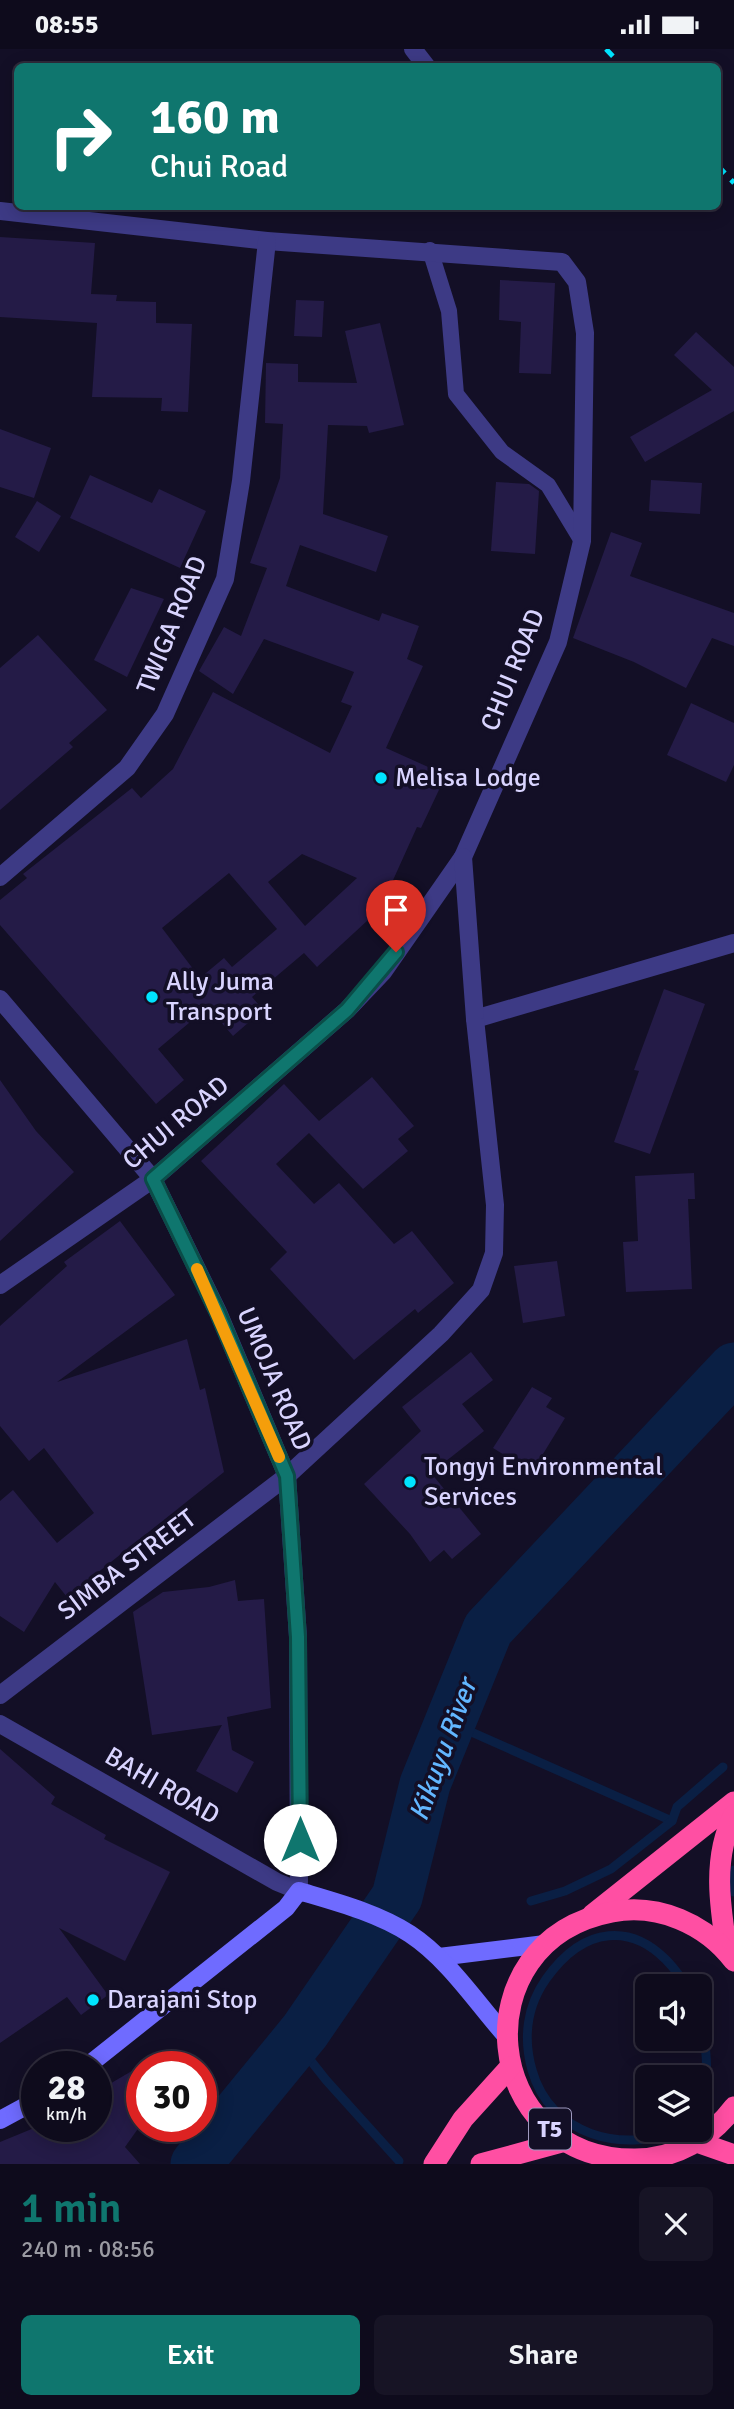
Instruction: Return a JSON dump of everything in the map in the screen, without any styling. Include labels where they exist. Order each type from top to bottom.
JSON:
[{"type":"highway","name":"T5","points":[[591,1916],[734,1802]]},
{"type":"highway","name":"T5","points":[[730,1956],[719,1897],[721,1861],[734,1815]]},
{"type":"highway","name":"T5","points":[[697,2142],[673,2154],[614,2162],[565,2141],[540,2122],[522,2096],[510,2067],[506,2036],[510,2002],[523,1970],[545,1944],[566,1927],[591,1916],[627,1909],[664,1913],[698,1927],[730,1956]]},
{"type":"highway","points":[[434,2164],[463,2119],[510,2067]]},
{"type":"highway","name":"T5","points":[[712,2131],[722,2123],[734,2107]]},
{"type":"highway","name":"T5","points":[[481,2164],[565,2141]]},
{"type":"highway","points":[[697,2142],[734,2155]]},
{"type":"main road","points":[[106,2051],[286,1908],[299,1891],[342,1904],[408,1933],[439,1957],[506,2036]]},
{"type":"main road","points":[[439,1957],[545,1944]]},
{"type":"main road","points":[[0,2120],[21,2109]]},
{"type":"street","points":[[413,49],[424,63]]},
{"type":"street","name":"CHUI ROAD","points":[[0,211],[267,241],[430,250],[562,262],[577,282],[584,333],[582,541],[558,642],[463,857],[383,972],[347,1010],[153,1179],[0,1285]]},
{"type":"street","name":"TWIGA ROAD","points":[[0,877],[127,768],[165,714],[225,579],[241,481],[267,241]]},
{"type":"street","name":"SIMBA STREET","points":[[0,1695],[287,1476],[441,1333],[481,1290],[494,1253],[495,1205],[475,1019],[463,857]]},
{"type":"street","points":[[475,1019],[734,943]]},
{"type":"street","name":"UMOJA ROAD","points":[[0,999],[153,1179],[218,1313],[287,1476],[298,1637],[299,1891]]},
{"type":"street","name":"BAHI ROAD","points":[[0,1724],[277,1882],[299,1891]]},
{"type":"lane","points":[[430,250],[449,311],[456,394],[502,452],[548,485],[582,541]]},
{"type":"building","points":[[0,237],[95,243],[91,294],[117,295],[116,301],[156,302],[156,323],[192,324],[188,412],[161,411],[162,398],[92,397],[97,323],[0,317]]},
{"type":"building","points":[[500,280],[555,283],[551,374],[519,373],[521,322],[499,320]]},
{"type":"building","points":[[296,300],[324,301],[322,337],[294,336]]},
{"type":"building","points":[[380,323],[404,425],[369,433],[367,426],[328,425],[323,514],[388,536],[376,572],[300,545],[286,586],[379,621],[382,613],[419,626],[407,659],[423,666],[386,748],[446,775],[421,828],[417,827],[380,909],[317,967],[304,953],[252,997],[263,1010],[233,1036],[208,1007],[158,1049],[184,1080],[156,1104],[0,925],[0,900],[27,878],[23,874],[132,788],[141,798],[173,769],[213,692],[330,753],[352,706],[341,702],[354,672],[264,639],[233,694],[199,671],[224,627],[241,636],[267,568],[250,563],[280,478],[283,424],[265,423],[266,363],[298,364],[298,382],[357,383],[345,331]],"holes":[[[302,854],[357,878],[305,926],[268,882]],[[229,873],[277,929],[232,967],[224,958],[200,978],[162,928]]]},
{"type":"building","points":[[696,332],[734,367],[734,411],[645,462],[630,437],[712,390],[674,355]]},
{"type":"building","points":[[0,429],[51,448],[34,498],[0,487]]},
{"type":"building","points":[[90,475],[152,503],[159,489],[206,511],[180,568],[70,518]]},
{"type":"building","points":[[651,480],[702,483],[700,514],[649,511]]},
{"type":"building","points":[[496,482],[529,484],[539,491],[535,554],[491,551]]},
{"type":"building","points":[[37,501],[61,516],[39,552],[15,537]]},
{"type":"building","points":[[611,532],[642,543],[630,576],[734,613],[734,646],[712,638],[686,688],[634,662],[573,638]]},
{"type":"building","points":[[131,588],[164,599],[127,677],[94,660]]},
{"type":"building","points":[[38,635],[107,710],[69,743],[73,747],[0,810],[0,668]]},
{"type":"building","points":[[691,703],[734,723],[734,765],[726,782],[667,755]]},
{"type":"building","points":[[664,989],[705,1004],[650,1154],[614,1142],[639,1071],[634,1070]]},
{"type":"building","points":[[372,1077],[414,1126],[398,1139],[408,1151],[363,1189],[309,1133],[276,1164],[314,1204],[339,1183],[394,1244],[412,1231],[454,1283],[418,1313],[415,1309],[354,1360],[270,1269],[287,1252],[201,1161],[284,1084],[319,1121]]},
{"type":"building","points":[[0,1080],[36,1131],[74,1172],[0,1241]]},
{"type":"building","points":[[694,1173],[695,1199],[688,1199],[692,1289],[626,1292],[623,1242],[638,1241],[635,1176]]},
{"type":"building","points":[[120,1221],[175,1295],[57,1382],[187,1339],[200,1390],[205,1388],[224,1472],[67,1597],[55,1582],[24,1632],[0,1616],[0,1501],[13,1490],[57,1543],[94,1513],[44,1448],[29,1461],[0,1426],[0,1326],[67,1266],[64,1262]]},
{"type":"building","points":[[557,1261],[565,1316],[523,1323],[514,1266]]},
{"type":"building","points":[[471,1352],[493,1380],[462,1404],[484,1431],[431,1473],[481,1534],[452,1559],[444,1550],[430,1562],[410,1534],[364,1484],[421,1431],[402,1407]]},
{"type":"building","points":[[532,1387],[552,1398],[546,1407],[565,1418],[532,1472],[493,1448]]},
{"type":"building","points":[[235,1580],[238,1601],[264,1599],[271,1708],[227,1717],[232,1750],[254,1762],[237,1793],[196,1771],[222,1725],[152,1735],[133,1612],[163,1592],[209,1587]]},
{"type":"building","points":[[0,1749],[55,1797],[51,1804],[106,1835],[104,1839],[170,1872],[125,1961],[59,1928],[108,1995],[81,2015],[67,1997],[0,2043]]},
{"type":"building","points":[[126,2074],[126,2142],[129,2142],[125,2147],[140,2164],[0,2164],[0,2142],[21,2133],[21,2142],[112,2142],[112,2083]]},
{"type":"waterway","name":"Kikuyu River","points":[[196,2164],[305,2031],[397,1897],[425,1784],[488,1629],[734,1368]]},
{"type":"waterway","points":[[451,1723],[672,1821]]},
{"type":"waterway","points":[[531,1901],[565,1891],[611,1869],[672,1821],[677,1807],[723,1767]]},
{"type":"waterway","points":[[734,1870],[734,1892]]},
{"type":"waterway","points":[[635,2140],[612,2139],[571,2124],[541,2092],[529,2058],[527,2034],[531,2011],[546,1979],[577,1947],[609,1936],[639,1941],[666,1959],[687,1989],[702,2027],[706,2065]]},
{"type":"waterway","points":[[296,2042],[326,2080],[399,2161]]},
{"type":"railway","points":[[606,49],[619,63]]},
{"type":"railway","points":[[721,169],[734,183]]},
{"type":"slow traffic","points":[[197,1269],[279,1457]]},
{"type":"place","name":"Melisa Lodge","points":[[381,778]]},
{"type":"place","name":"Ally Juma Transport","points":[[152,997]]},
{"type":"place","name":"Tongyi Environmental Services","points":[[410,1482]]},
{"type":"place","name":"Darajani Stop","points":[[93,2000]]},
{"type":"route","points":[[300,1840],[298,1637],[287,1476],[218,1313],[153,1179],[347,1010],[383,972],[396,952]]}]
